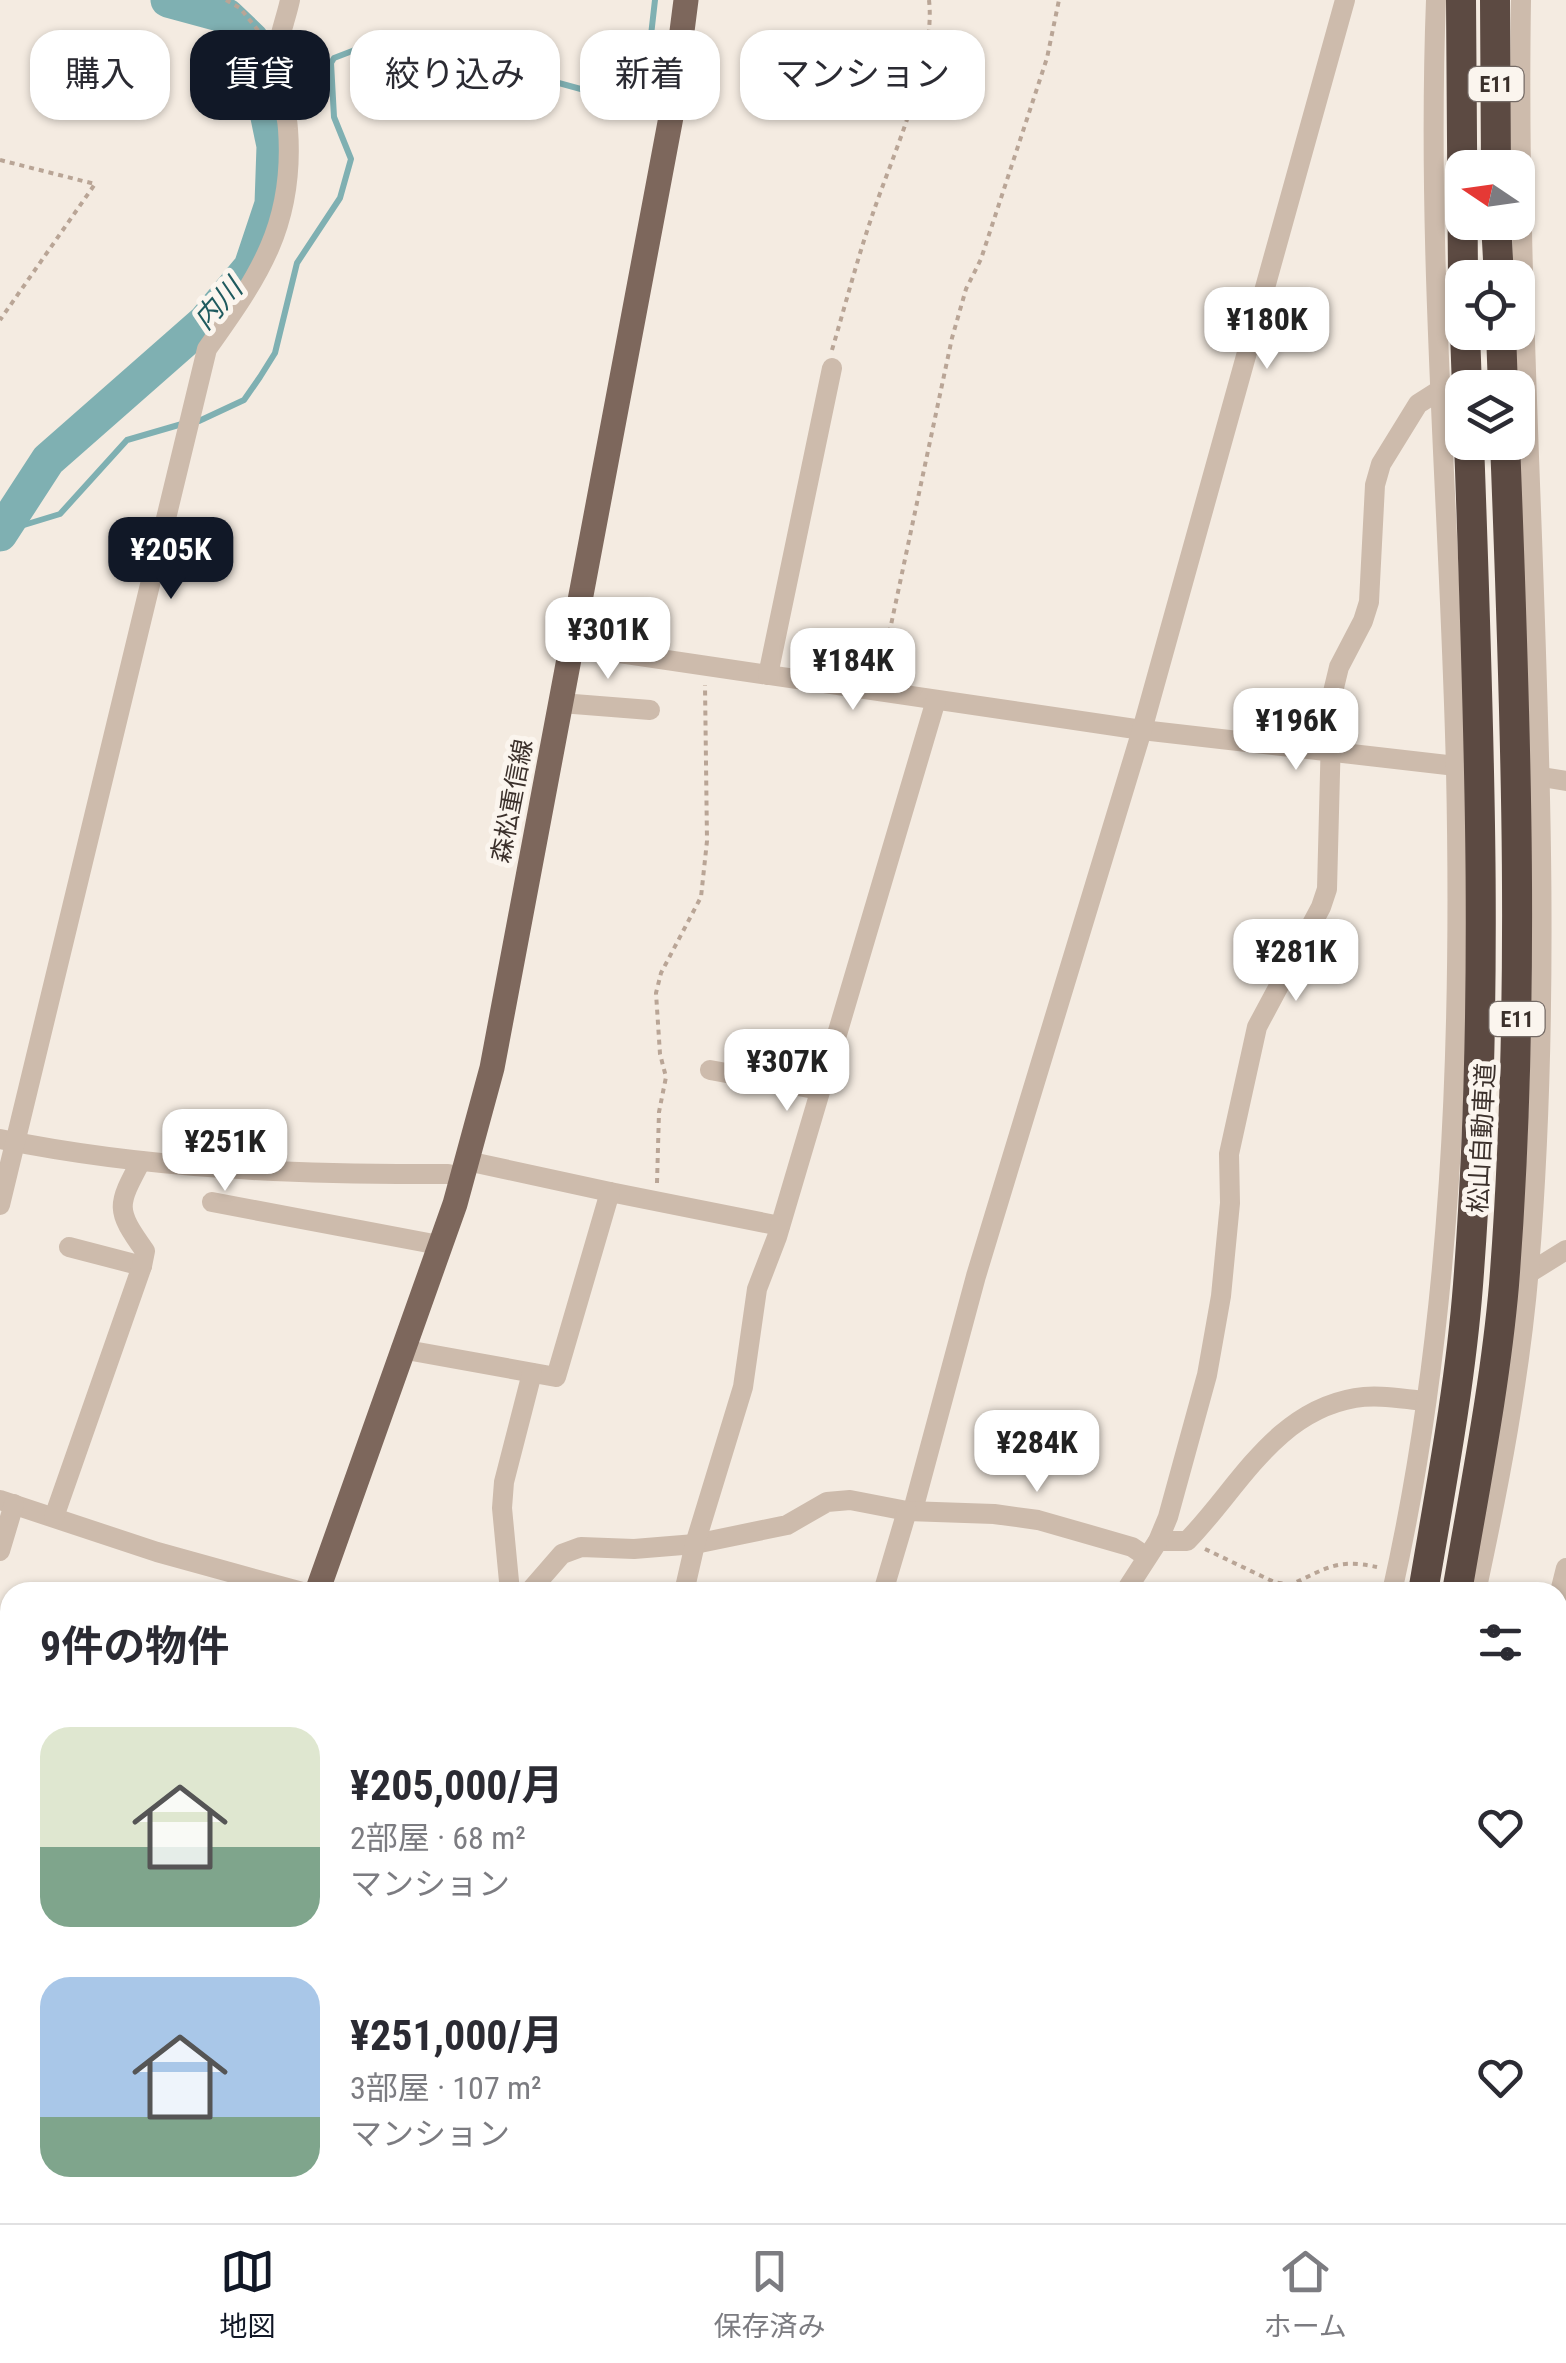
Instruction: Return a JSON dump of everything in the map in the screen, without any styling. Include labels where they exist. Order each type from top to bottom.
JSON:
[{"type":"highway","name":"E11","points":[[1461,0],[1463,260]]},
{"type":"highway","name":"E11","points":[[1496,0],[1496,150]]},
{"type":"highway","name":"松山自動車道","points":[[1425,1582],[1448,1445],[1468,1288],[1478,1109],[1482,938],[1480,696],[1470,460]]},
{"type":"highway","name":"松山自動車道","points":[[1459,1582],[1503,1290],[1516,1111],[1519,920],[1506,460]]},
{"type":"main road","name":"森松重信線","points":[[319,1582],[439,1245],[492,1068],[671,117],[686,0]]},
{"type":"street","points":[[283,30],[290,0]]},
{"type":"street","points":[[886,1582],[1142,730],[1345,0]]},
{"type":"street","points":[[1436,0],[1431,166],[1451,370]]},
{"type":"street","points":[[1478,1582],[1500,1481],[1529,1273],[1540,1056],[1542,778],[1519,142],[1521,0]]},
{"type":"street","points":[[0,1205],[8,1141],[207,349],[269,256],[282,214],[286,120]]},
{"type":"street","points":[[768,675],[832,368]]},
{"type":"street","points":[[1131,1582],[1168,1517],[1207,1375],[1222,1296],[1230,1203],[1229,1154],[1258,1027],[1328,889],[1329,732],[1339,667],[1369,602],[1378,474],[1418,404],[1445,392]]},
{"type":"street","points":[[1395,1582],[1425,1401],[1445,1230],[1458,944],[1454,460]]},
{"type":"street","points":[[572,646],[1142,730],[1456,766]]},
{"type":"street","points":[[686,1582],[743,1387],[758,1289],[936,700]]},
{"type":"street","points":[[561,703],[650,710]]},
{"type":"street","points":[[1542,778],[1566,781]]},
{"type":"street","points":[[710,1070],[820,1090]]},
{"type":"street","points":[[8,1141],[141,1160],[322,1175],[448,1174],[464,1169],[610,1192],[780,1226]]},
{"type":"street","points":[[54,1517],[142,1266],[144,1251],[125,1226],[122,1206],[141,1160]]},
{"type":"street","points":[[401,1349],[556,1378],[610,1192]]},
{"type":"street","points":[[212,1202],[439,1245]]},
{"type":"street","points":[[70,1247],[142,1266]]},
{"type":"street","points":[[1529,1273],[1566,1250]]},
{"type":"street","points":[[509,1582],[502,1508],[504,1482],[532,1373]]},
{"type":"street","points":[[538,1582],[562,1554],[580,1547],[634,1549],[695,1544],[786,1525],[827,1502],[850,1500],[910,1511],[1038,1520],[1152,1549],[1187,1541],[1216,1511],[1250,1462],[1273,1440],[1305,1419],[1336,1403],[1357,1398],[1425,1401]]},
{"type":"street","points":[[0,1551],[7,1502],[157,1552],[266,1582]]},
{"type":"path","points":[[226,0],[240,8],[258,30]]},
{"type":"path","points":[[832,368],[830,358],[867,229],[920,74],[930,31],[929,0]]},
{"type":"path","points":[[877,691],[952,338],[1047,58],[1059,0]]},
{"type":"path","points":[[0,160],[95,184],[0,320]]},
{"type":"path","points":[[657,1201],[658,1112],[666,1077],[660,1054],[656,994],[662,972],[701,897],[707,824],[704,666]]},
{"type":"path","points":[[1187,1541],[1274,1582]]},
{"type":"path","points":[[1296,1582],[1336,1563],[1361,1564],[1395,1582]]},
{"type":"waterway","name":"内川","points":[[0,534],[48,460],[205,322],[251,267],[272,204],[274,146],[252,40],[227,16],[168,0]]},
{"type":"waterway","points":[[199,421],[244,400],[260,377],[275,353],[297,263],[340,198],[351,159],[334,117],[334,58],[373,43],[395,42],[643,106],[655,0]]},
{"type":"waterway","points":[[1,532],[60,514],[127,440],[182,424]]}]
